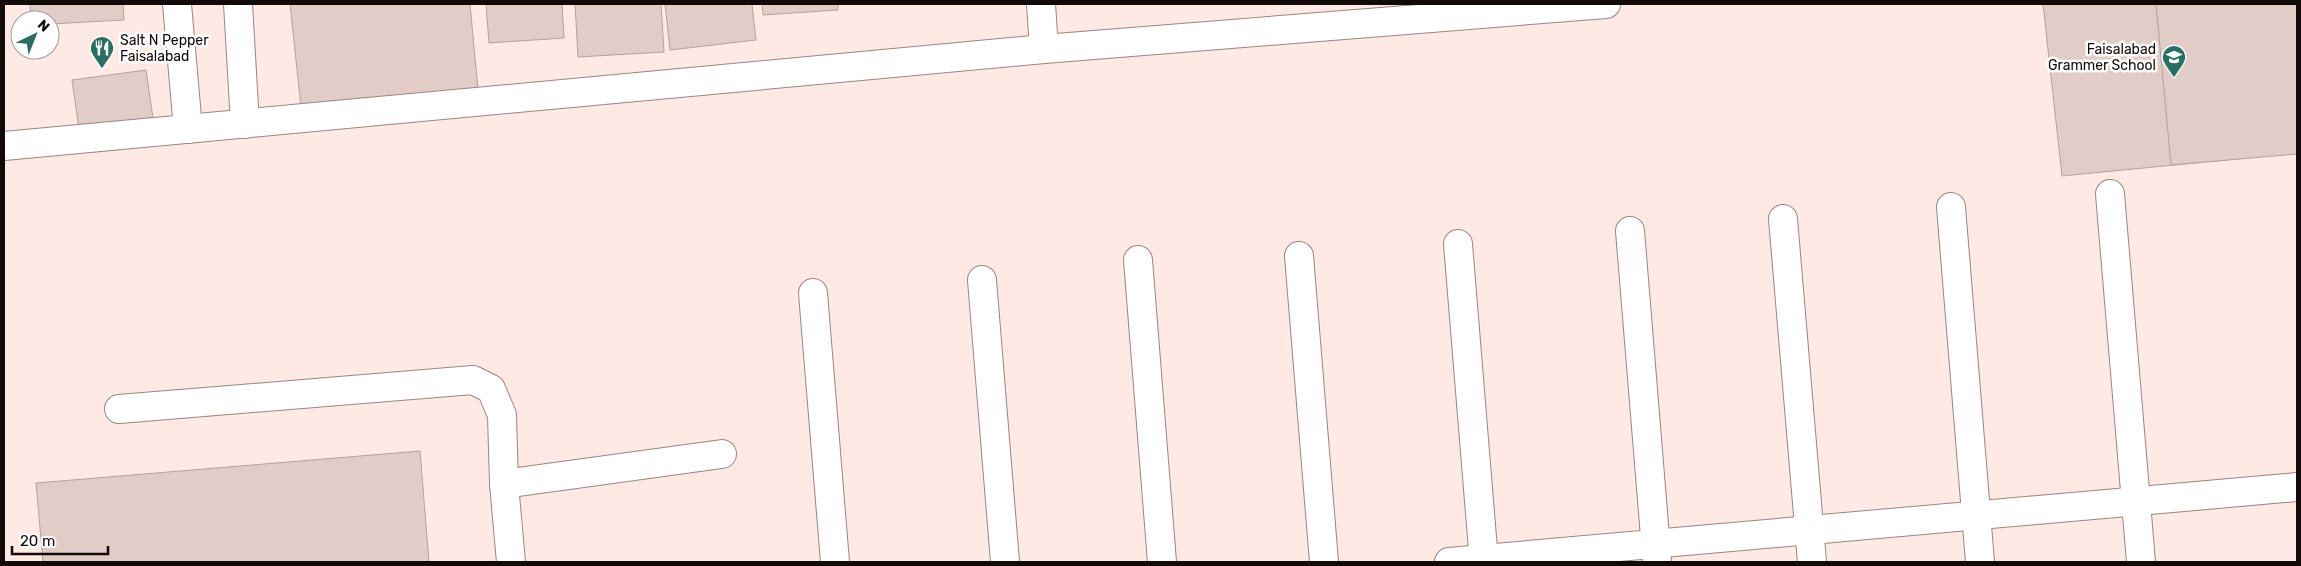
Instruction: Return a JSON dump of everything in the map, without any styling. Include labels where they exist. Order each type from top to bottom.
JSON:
[{"type":"street","points":[[177,4],[188,129]]},
{"type":"street","points":[[238,4],[245,124]]},
{"type":"street","points":[[1041,4],[1044,50]]},
{"type":"street","points":[[4,146],[1044,50],[1606,4]]},
{"type":"street","points":[[2110,194],[2140,562]]},
{"type":"street","points":[[1951,207],[1980,562]]},
{"type":"street","points":[[1783,219],[1812,562]]},
{"type":"street","points":[[1630,231],[1656,553]]},
{"type":"street","points":[[1458,244],[1484,561]]},
{"type":"street","points":[[1300,256],[1324,562]]},
{"type":"street","points":[[1138,260],[1162,562]]},
{"type":"street","points":[[982,280],[1005,562]]},
{"type":"street","points":[[813,293],[835,562]]},
{"type":"street","points":[[118,409],[473,380],[491,389],[502,415],[504,484],[511,562]]},
{"type":"street","points":[[504,484],[722,454]]},
{"type":"street","points":[[1449,562],[1656,553],[1809,530],[2297,487]]},
{"type":"building","points":[[30,4],[123,4],[124,20],[60,23],[60,10],[30,10]]},
{"type":"building","points":[[290,4],[470,4],[478,90],[301,107]]},
{"type":"building","points":[[486,4],[562,4],[564,38],[489,43]]},
{"type":"building","points":[[575,4],[661,4],[664,52],[578,57]]},
{"type":"building","points":[[665,4],[752,4],[756,40],[670,50]]},
{"type":"building","points":[[762,4],[838,4],[838,10],[763,15]]},
{"type":"building","name":"Faisalabad Grammer School","points":[[2043,4],[2297,4],[2297,153],[2062,176]]},
{"type":"building","points":[[2156,4],[2297,4],[2297,154],[2171,165]]},
{"type":"building","points":[[146,70],[153,118],[79,129],[72,80]]},
{"type":"building","points":[[420,451],[429,562],[43,562],[36,483]]},
{"type":"place","name":"Salt N Pepper Faisalabad","points":[[102,69]]},
{"type":"place","name":"Faisalabad Grammer School","points":[[2174,78]]}]
